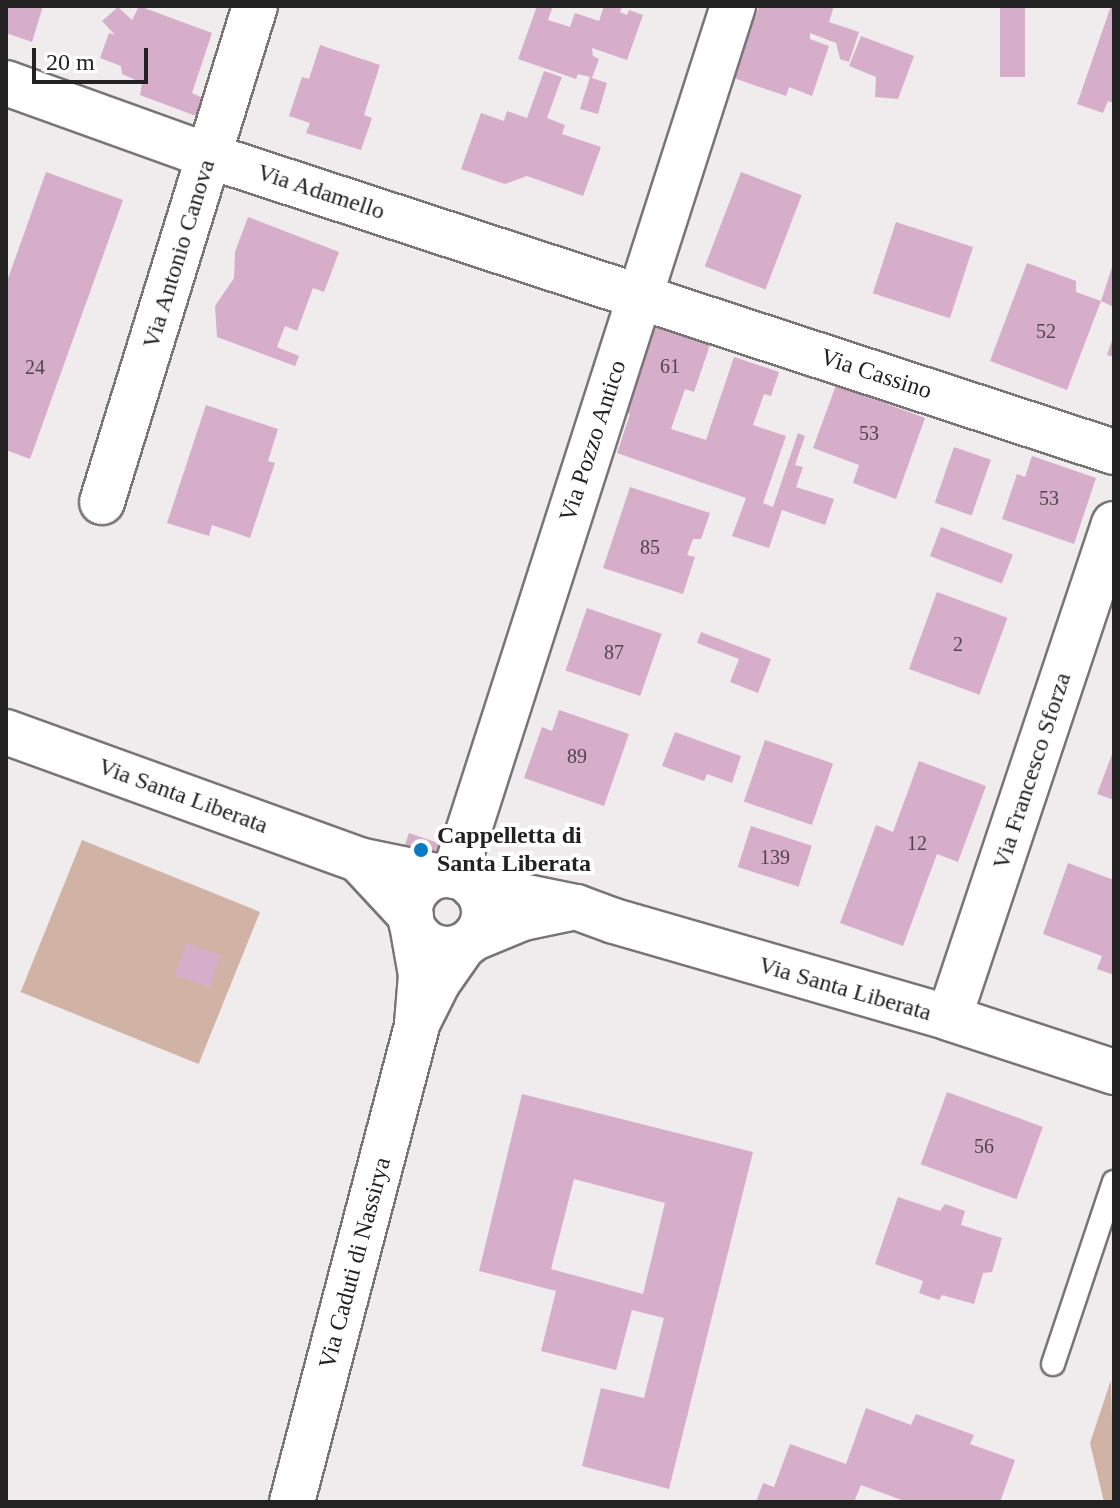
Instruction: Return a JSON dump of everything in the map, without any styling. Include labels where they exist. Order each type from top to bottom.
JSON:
[{"type":"street","name":"Via Antonio Canova","points":[[102,502],[255,6]]},
{"type":"street","name":"Via Pozzo Antico","points":[[454,879],[733,6]]},
{"type":"street","name":"Via Adamello","points":[[6,83],[209,156],[639,296]]},
{"type":"street","name":"Via Cassino","points":[[639,296],[1114,452]]},
{"type":"street","name":"Via Francesco Sforza","points":[[949,1018],[1114,524]]},
{"type":"street","name":"Via Santa Liberata","points":[[6,732],[359,860],[576,907],[804,979],[949,1018],[1114,1072]]},
{"type":"street","name":"Via Santa Liberata","points":[[359,860],[411,920]]},
{"type":"street","points":[[454,879],[483,902],[484,915],[438,982],[417,1024],[421,975],[411,920],[417,890],[454,879]]},
{"type":"street","name":"Via Santa Liberata","points":[[469,941],[523,918],[576,907]]},
{"type":"street","points":[[411,920],[427,943],[452,948],[469,941]]},
{"type":"street","name":"Via Caduti di Nassirya","points":[[292,1502],[417,1024]]},
{"type":"lane","points":[[1053,1364],[1114,1182]]},
{"type":"shaded area","points":[[82,840],[260,912],[199,1064],[21,992]]},
{"type":"shaded area","points":[[1111,1380],[1114,1502],[1104,1502],[1090,1443]]},
{"type":"building","points":[[6,6],[43,6],[32,42],[6,33]]},
{"type":"building","points":[[139,6],[212,33],[192,93],[203,98],[196,116],[140,95],[142,83],[122,74],[121,66],[100,58],[109,33],[115,35],[102,21],[118,7],[132,20]]},
{"type":"building","points":[[537,6],[553,6],[548,20],[570,27],[575,13],[599,21],[604,6],[622,7],[620,12],[627,15],[629,10],[643,15],[627,60],[592,48],[593,56],[599,59],[592,78],[607,83],[598,114],[580,109],[590,77],[578,74],[576,79],[518,59]]},
{"type":"building","points":[[759,6],[834,6],[829,22],[859,32],[849,62],[840,59],[836,43],[810,33],[810,39],[829,46],[812,96],[789,87],[786,96],[728,76],[749,16],[755,18]]},
{"type":"building","points":[[1000,6],[1025,6],[1025,77],[1000,77]]},
{"type":"building","points":[[1111,6],[1114,6],[1114,103],[1108,101],[1103,113],[1077,104]]},
{"type":"building","points":[[861,36],[914,56],[898,99],[875,97],[876,77],[849,66]]},
{"type":"building","points":[[320,45],[380,65],[364,115],[372,118],[361,150],[306,133],[310,123],[289,116],[302,77],[309,79]]},
{"type":"building","points":[[544,71],[562,77],[547,118],[565,125],[562,134],[601,147],[583,196],[527,176],[505,184],[461,169],[481,113],[504,121],[507,111],[527,118]]},
{"type":"building","points":[[46,172],[123,200],[30,459],[6,450],[6,284]]},
{"type":"building","points":[[741,172],[802,195],[765,290],[705,266]]},
{"type":"building","points":[[248,217],[339,252],[324,292],[313,288],[297,331],[285,326],[277,347],[299,356],[295,366],[217,337],[215,306],[234,278],[235,252]]},
{"type":"building","points":[[896,222],[973,247],[950,318],[873,293]]},
{"type":"building","points":[[1114,261],[1114,307],[1101,301]]},
{"type":"building","points":[[1027,263],[1076,281],[1076,292],[1101,301],[1067,390],[990,361]]},
{"type":"building","points":[[651,321],[711,342],[694,392],[685,389],[671,429],[706,440],[734,357],[779,372],[771,396],[764,394],[753,425],[786,436],[763,503],[773,507],[798,433],[805,436],[795,465],[803,467],[796,487],[834,499],[825,525],[782,510],[769,548],[732,536],[746,498],[617,453],[630,414],[620,411]]},
{"type":"building","points":[[1114,337],[1114,357],[1107,355]]},
{"type":"building","points":[[836,385],[925,418],[896,499],[853,483],[859,465],[813,448]]},
{"type":"building","points":[[206,405],[278,429],[268,461],[275,463],[250,538],[212,525],[209,536],[167,523]]},
{"type":"building","points":[[954,447],[991,460],[972,515],[935,503]]},
{"type":"building","points":[[1032,456],[1096,478],[1074,544],[1002,519],[1017,474],[1025,477]]},
{"type":"building","points":[[630,487],[710,513],[701,539],[693,539],[687,555],[695,557],[683,594],[603,568]]},
{"type":"building","points":[[941,527],[1013,555],[1002,584],[930,556]]},
{"type":"building","points":[[937,592],[1007,618],[979,695],[909,669]]},
{"type":"building","points":[[587,608],[662,634],[640,696],[566,670]]},
{"type":"building","points":[[701,632],[771,659],[758,693],[730,682],[739,659],[697,643]]},
{"type":"building","points":[[559,710],[629,734],[604,806],[524,778],[542,727],[552,731]]},
{"type":"building","points":[[675,732],[741,756],[732,783],[707,774],[704,781],[662,766]]},
{"type":"building","points":[[765,740],[833,763],[812,825],[744,801]]},
{"type":"building","points":[[1114,749],[1114,800],[1097,794]]},
{"type":"building","points":[[919,761],[986,786],[958,862],[937,854],[903,946],[840,923],[876,825],[893,832]]},
{"type":"building","points":[[751,826],[812,846],[799,887],[738,867]]},
{"type":"building","name":"Cappelletta di Santa Liberata","points":[[409,833],[441,844],[433,867],[401,856]]},
{"type":"building","points":[[1068,863],[1114,880],[1114,975],[1097,969],[1102,956],[1043,934]]},
{"type":"building","points":[[186,943],[221,955],[210,987],[175,975]]},
{"type":"building","points":[[947,1092],[1043,1127],[1017,1199],[921,1164]]},
{"type":"building","points":[[522,1094],[753,1152],[669,1489],[582,1466],[601,1388],[644,1398],[664,1318],[632,1310],[616,1370],[541,1351],[556,1291],[479,1271]],"holes":[[[574,1179],[665,1203],[643,1294],[551,1269]]]},
{"type":"building","points":[[898,1197],[940,1211],[945,1204],[965,1211],[961,1225],[1002,1238],[992,1272],[983,1273],[974,1304],[942,1295],[939,1300],[919,1293],[923,1281],[875,1264]]},
{"type":"building","points":[[866,1408],[911,1425],[916,1414],[974,1435],[970,1444],[1015,1460],[1000,1502],[907,1502],[861,1485],[854,1502],[756,1502],[763,1483],[774,1487],[790,1444],[846,1464]]},
{"type":"place","name":"Cappelletta di Santa Liberata","points":[[421,850]]}]
